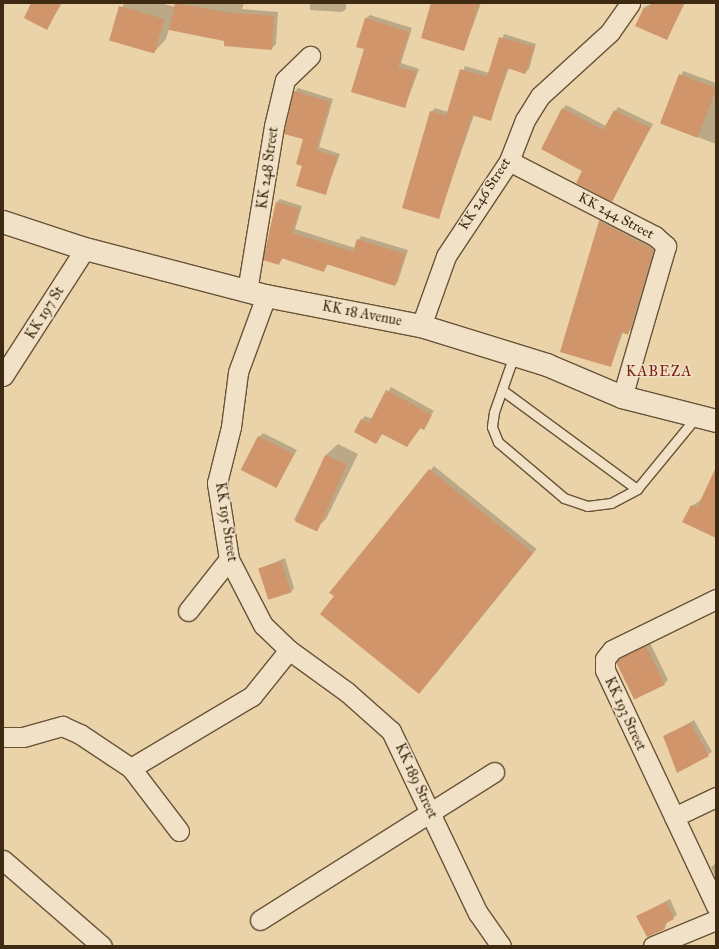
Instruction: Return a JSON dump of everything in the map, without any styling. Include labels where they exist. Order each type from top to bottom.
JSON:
[{"type":"main road","name":"KK 18 Avenue","points":[[3,222],[85,249],[257,294],[421,326],[514,355],[622,397],[707,418]]},
{"type":"street","name":"KK 246 Street","points":[[421,326],[446,256],[509,161],[525,120],[540,96],[610,32],[630,3]]},
{"type":"street","name":"KK 248 Street","points":[[257,294],[266,192],[274,126],[285,80],[294,67],[310,56]]},
{"type":"street","name":"KK 244 Street","points":[[509,161],[654,236],[666,246],[622,397]]},
{"type":"street","name":"KK 197 St","points":[[3,376],[85,249]]},
{"type":"street","name":"KK 195 Street","points":[[257,294],[238,372],[217,483],[229,560],[263,625],[289,650]]},
{"type":"street","points":[[188,611],[229,560]]},
{"type":"street","name":"KK 193 Street","points":[[716,599],[612,650],[605,659],[605,670],[716,906]]},
{"type":"street","points":[[132,768],[252,696],[289,650]]},
{"type":"street","name":"KK 189 Street","points":[[289,650],[347,692],[391,731],[478,913],[501,946]]},
{"type":"street","points":[[3,737],[23,737],[62,726],[132,768],[179,830]]},
{"type":"street","points":[[260,920],[430,810],[494,772]]},
{"type":"street","points":[[674,817],[716,797]]},
{"type":"street","points":[[3,860],[102,946]]},
{"type":"street","points":[[653,946],[716,920]]},
{"type":"lane","points":[[514,355],[502,390],[492,428],[498,442],[564,498],[587,506],[611,503],[637,489],[707,418]]},
{"type":"lane","points":[[502,390],[637,489]]},
{"type":"building","points":[[31,3],[61,3],[47,30],[24,18]]},
{"type":"building","points":[[175,3],[224,12],[274,16],[272,50],[224,46],[224,41],[169,30]]},
{"type":"building","points":[[431,3],[479,3],[464,51],[421,38]]},
{"type":"building","points":[[652,3],[684,3],[667,40],[635,26],[644,7],[649,9]]},
{"type":"building","points":[[119,6],[164,19],[154,54],[109,41]]},
{"type":"building","points":[[365,18],[409,32],[398,67],[416,72],[405,108],[351,92],[364,49],[356,47]]},
{"type":"building","points":[[499,37],[534,47],[525,74],[507,68],[491,121],[472,115],[439,219],[402,208],[430,111],[446,116],[460,69],[487,77]]},
{"type":"building","points":[[679,74],[716,88],[697,138],[660,123]]},
{"type":"building","points":[[294,91],[330,102],[316,150],[337,157],[326,195],[296,186],[302,166],[296,164],[303,139],[284,134]]},
{"type":"building","points":[[562,108],[603,130],[614,110],[650,128],[612,202],[576,183],[582,171],[541,149]]},
{"type":"building","points":[[276,202],[299,209],[292,233],[353,252],[357,239],[405,254],[395,286],[326,264],[324,272],[281,258],[279,265],[263,260]]},
{"type":"building","points":[[599,221],[654,250],[628,335],[621,332],[611,367],[560,352]]},
{"type":"building","points":[[386,390],[432,415],[424,430],[420,428],[407,447],[382,434],[376,444],[354,432],[361,419],[369,423]]},
{"type":"building","points":[[258,436],[294,454],[276,488],[241,470]]},
{"type":"building","points":[[325,455],[347,465],[317,531],[295,522]]},
{"type":"building","points":[[716,467],[716,538],[682,522],[691,505],[697,508]]},
{"type":"building","points":[[429,469],[533,553],[419,694],[320,614],[334,596],[329,593]]},
{"type":"building","points":[[281,561],[291,592],[268,600],[258,568]]},
{"type":"building","points":[[646,646],[665,685],[634,700],[615,661]]},
{"type":"building","points":[[690,723],[709,756],[677,773],[663,736]]},
{"type":"building","points":[[666,902],[674,919],[663,925],[665,929],[647,937],[636,916]]},
{"type":"district","name":"KABEZA","points":[[659,372]]}]
